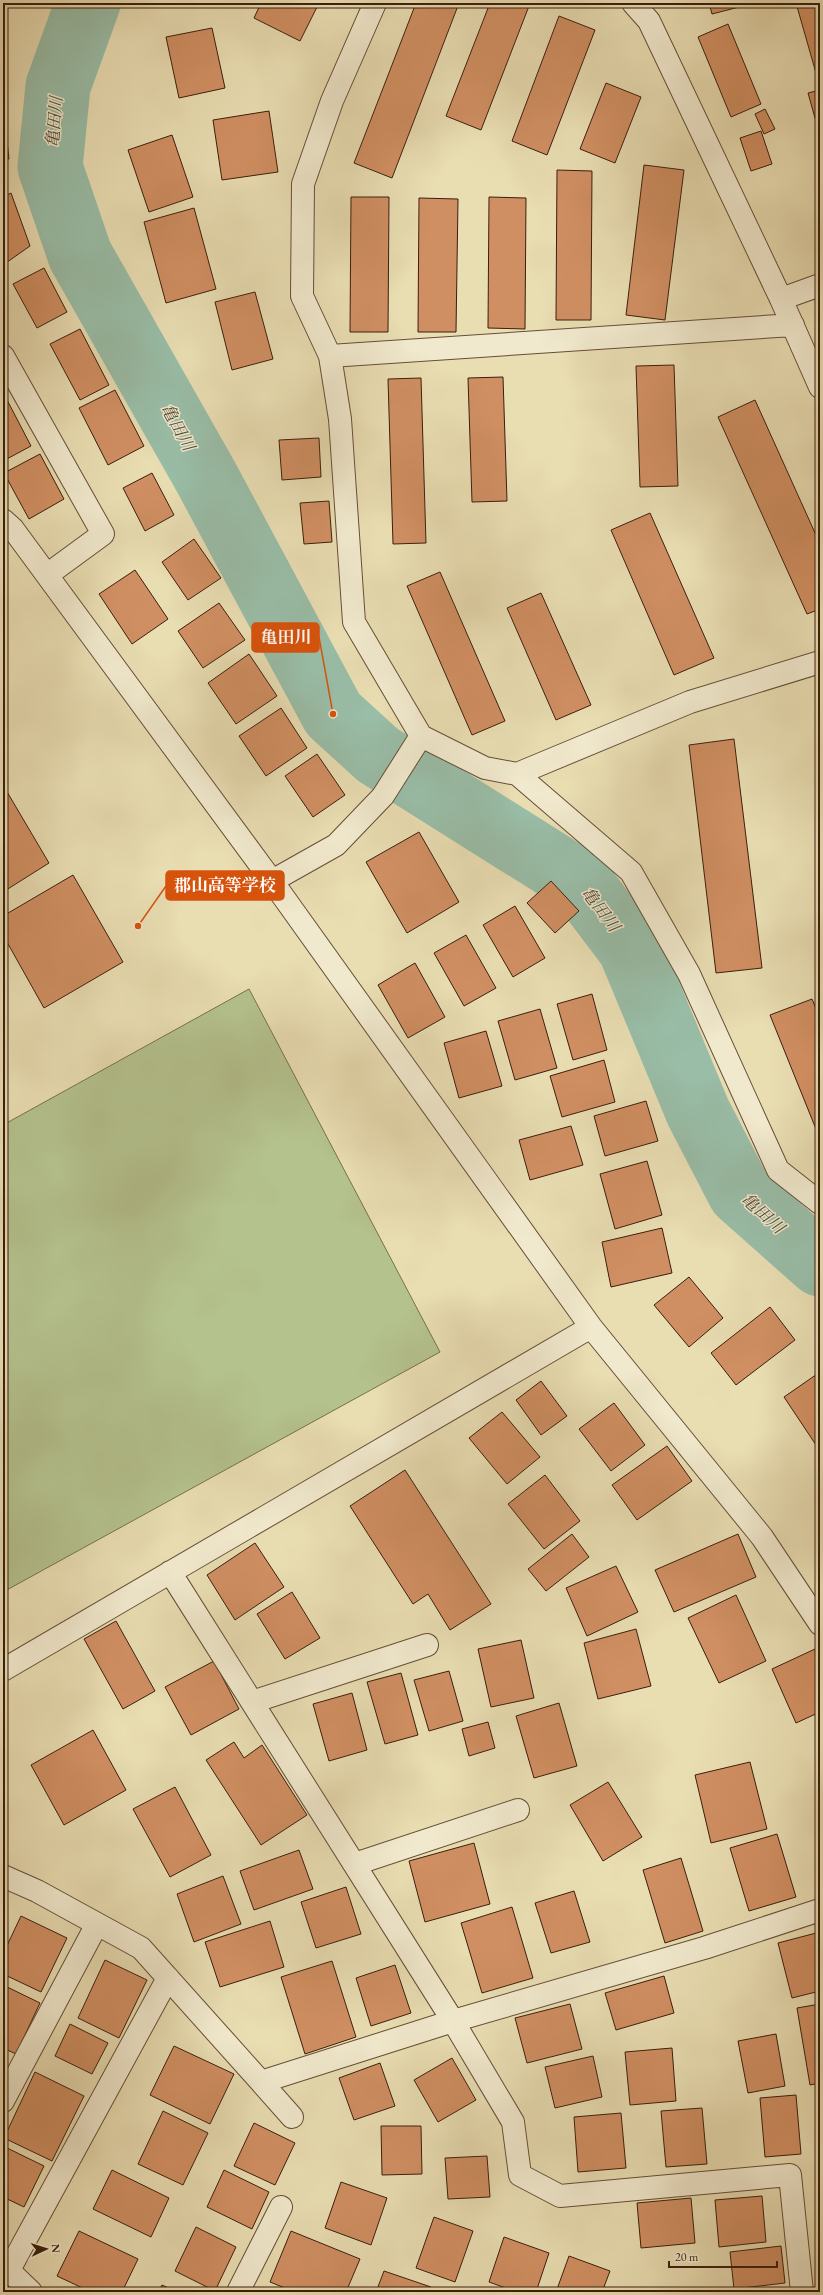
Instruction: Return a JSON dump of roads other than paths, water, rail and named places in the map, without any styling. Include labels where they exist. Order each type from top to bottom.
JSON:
[{"type":"street","points":[[375,3],[332,101],[303,184],[302,296],[330,356],[340,419],[354,622],[421,737],[485,768],[517,774],[631,872],[689,974],[778,1170],[820,1203]]},
{"type":"street","points":[[633,3],[649,21],[781,299],[820,387]]},
{"type":"street","points":[[781,299],[820,285]]},
{"type":"street","points":[[330,356],[793,325]]},
{"type":"street","points":[[3,356],[103,534],[48,575]]},
{"type":"street","points":[[3,520],[13,529],[48,575],[272,881],[591,1327],[762,1537],[820,1624]]},
{"type":"street","points":[[517,774],[690,702],[820,662]]},
{"type":"street","points":[[272,881],[336,845],[383,796],[421,737]]},
{"type":"street","points":[[3,1670],[591,1327]]},
{"type":"street","points":[[170,1572],[453,2021],[513,2122],[520,2175],[560,2196],[790,2175],[802,2292]]},
{"type":"street","points":[[252,1702],[427,1645]]},
{"type":"street","points":[[355,1864],[518,1810]]},
{"type":"street","points":[[3,1876],[37,1891],[141,1948],[292,2117]]},
{"type":"street","points":[[261,2082],[453,2021],[704,1948],[820,1910]]},
{"type":"street","points":[[3,2101],[98,1924]]},
{"type":"street","points":[[31,2292],[6,2267],[168,1978]]},
{"type":"street","points":[[238,2292],[281,2207]]},
{"type":"waterway","name":"亀田川","points":[[88,3],[58,86],[50,167],[80,255],[206,477],[333,714],[378,755],[580,882],[630,948],[698,1112],[740,1193],[820,1264]]},
{"type":"place","name":"亀田川","points":[[333,714]]},
{"type":"place","name":"郡山高等学校","points":[[138,926]]}]
